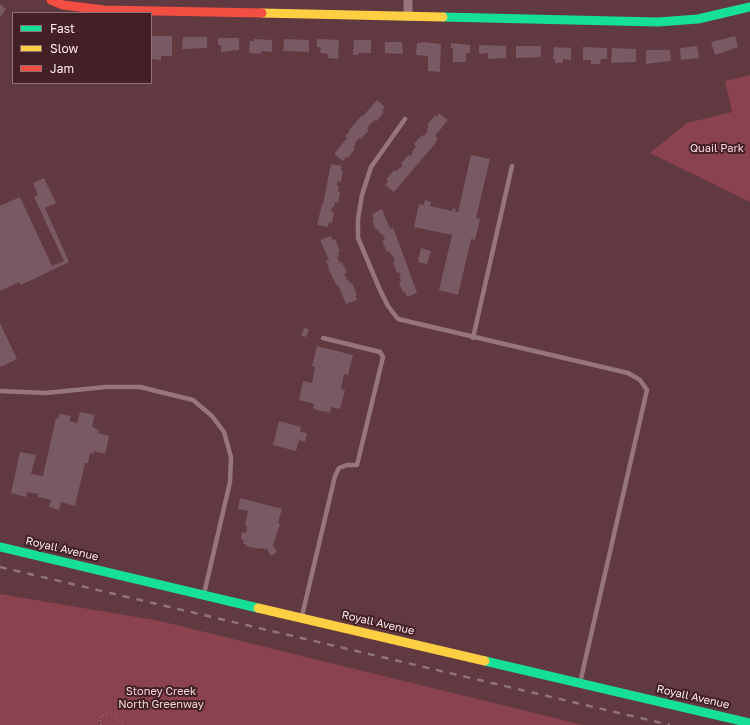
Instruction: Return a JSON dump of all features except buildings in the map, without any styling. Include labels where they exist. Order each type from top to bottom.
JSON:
[{"type":"street","points":[[51,0],[63,5],[104,10],[658,22],[698,20],[750,7]]},
{"type":"street","points":[[408,0],[408,16]]},
{"type":"street","name":"Royall Avenue","points":[[0,547],[750,723]]},
{"type":"lane","points":[[405,119],[371,167],[362,195],[358,219],[358,238],[382,296],[398,320],[628,373],[640,380],[647,390],[580,683]]},
{"type":"lane","points":[[473,338],[512,166]]},
{"type":"lane","points":[[302,618],[335,476],[339,468],[347,465],[357,465],[383,357],[380,352],[323,338]]},
{"type":"lane","points":[[0,391],[45,393],[106,387],[140,386],[193,400],[212,416],[224,432],[231,457],[231,476],[204,595]]},
{"type":"path","points":[[101,725],[100,716],[112,713],[124,725]]},
{"type":"green space","name":"Quail Park","points":[[750,75],[750,202],[650,153],[687,123],[732,112],[725,81]]},
{"type":"green space","name":"Stoney Creek North Greenway","points":[[0,594],[160,621],[583,725],[0,725]]},
{"type":"railway","points":[[0,567],[670,725]]},
{"type":"traffic: fast","points":[[443,17],[658,22],[698,19],[750,7]]},
{"type":"traffic: fast","points":[[0,547],[258,608]]},
{"type":"traffic: fast","points":[[485,661],[750,723]]},
{"type":"traffic: slow","points":[[262,13],[443,17]]},
{"type":"traffic: slow","points":[[258,608],[485,661]]},
{"type":"traffic: jam","points":[[51,0],[63,5],[104,10],[262,13]]}]
